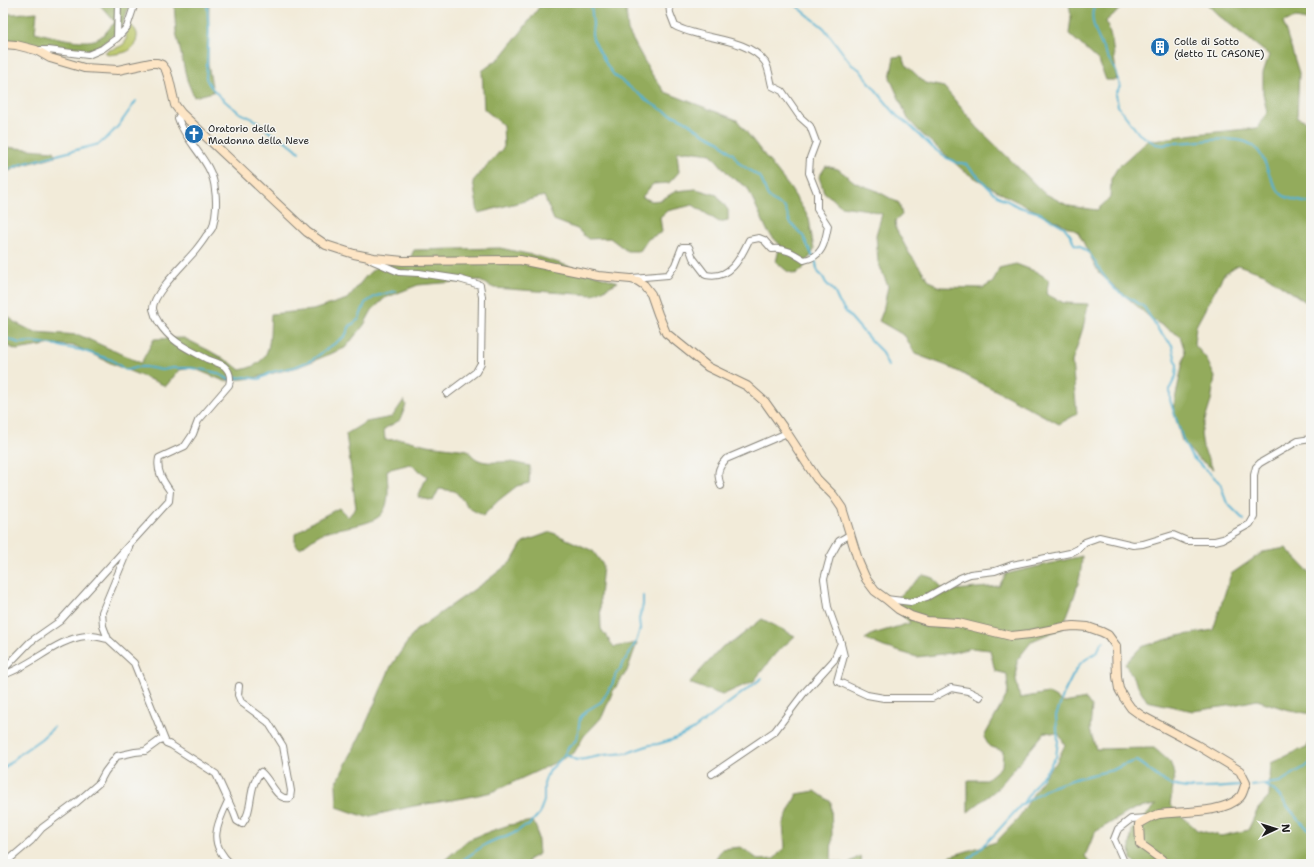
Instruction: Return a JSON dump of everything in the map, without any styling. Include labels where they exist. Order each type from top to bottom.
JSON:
[{"type":"street","points":[[117,38],[118,3]]},
{"type":"street","points":[[3,44],[16,45],[36,50],[88,55],[102,49],[117,38],[127,27],[135,3]]},
{"type":"street","points":[[362,256],[403,261],[520,260],[598,276],[631,278],[668,275],[675,265],[682,247],[689,247],[693,258],[706,275],[714,277],[725,273],[735,265],[750,240],[759,238],[764,240],[772,249],[777,248],[792,252],[804,260],[811,259],[818,254],[825,245],[828,226],[818,209],[816,193],[810,173],[810,158],[816,142],[810,126],[800,117],[782,91],[772,86],[766,63],[755,51],[733,43],[683,31],[675,26],[670,13],[669,3]]},
{"type":"street","points":[[36,50],[50,58],[84,68],[118,70],[150,63],[162,65],[166,70],[169,79],[175,105],[181,113],[307,232],[326,245],[362,256],[399,272],[419,273],[459,279],[480,286],[482,297],[481,363],[476,372],[447,394]]},
{"type":"street","points":[[3,670],[30,642],[60,621],[169,501],[170,491],[161,479],[158,463],[159,458],[185,446],[193,434],[198,421],[229,385],[230,374],[224,366],[172,339],[157,319],[153,309],[155,299],[197,249],[213,227],[215,213],[216,189],[211,172],[181,127],[178,118],[181,113]]},
{"type":"street","points":[[631,278],[644,285],[652,294],[666,333],[708,366],[747,386],[765,402],[817,479],[833,495],[842,508],[859,563],[866,579],[875,590],[898,609],[911,616],[927,621],[958,623],[1011,636],[1074,626],[1088,627],[1108,635],[1116,646],[1119,689],[1131,708],[1142,716],[1197,745],[1240,771],[1246,783],[1241,797],[1226,807],[1180,813],[1158,814],[1139,824],[1140,844],[1161,858],[1166,864]]},
{"type":"street","points":[[721,486],[718,477],[719,471],[720,466],[726,459],[787,433]]},
{"type":"street","points":[[886,599],[911,602],[927,596],[970,574],[995,571],[1070,553],[1078,549],[1085,542],[1099,537],[1133,545],[1143,544],[1173,535],[1187,541],[1215,541],[1223,539],[1250,524],[1254,517],[1254,481],[1256,467],[1260,463],[1298,441],[1311,439]]},
{"type":"street","points":[[850,534],[840,541],[830,557],[824,579],[828,607],[844,656],[837,681],[868,695],[884,698],[932,698],[952,688],[968,691],[980,697]]},
{"type":"street","points":[[131,542],[102,612],[103,626],[108,639],[134,663],[166,743],[216,774],[237,821],[242,824],[246,820],[251,792],[256,777],[261,772],[266,776],[279,796],[285,799],[290,798],[291,791],[283,746],[268,722],[241,702],[238,695],[239,686]]},
{"type":"street","points":[[3,675],[16,671],[69,639],[88,636],[108,639]]},
{"type":"street","points":[[712,774],[775,731],[802,694],[834,660],[841,644]]},
{"type":"street","points":[[4,864],[31,841],[42,828],[77,802],[99,783],[117,756],[145,751],[163,738]]},
{"type":"street","points":[[228,801],[221,815],[215,835],[217,847],[230,864]]},
{"type":"street","points":[[1125,864],[1114,839],[1118,829],[1131,819],[1148,818]]},
{"type":"green space","points":[[100,3],[130,3],[122,26],[97,48],[80,51],[3,42],[3,13],[13,14],[37,12],[35,32],[58,38],[91,41],[100,38],[115,22],[100,5]]},
{"type":"green space","points":[[174,3],[209,3],[208,64],[213,92],[194,97],[187,80],[176,32]]},
{"type":"green space","points":[[542,3],[627,3],[626,10],[628,31],[651,73],[665,92],[737,120],[790,188],[809,218],[814,250],[802,270],[795,274],[787,271],[776,262],[780,245],[768,232],[747,187],[731,177],[711,154],[688,151],[677,152],[679,172],[669,183],[653,184],[642,197],[652,201],[661,200],[676,191],[696,189],[717,195],[728,210],[728,220],[719,222],[693,205],[667,211],[660,217],[662,232],[648,239],[640,251],[627,251],[610,238],[588,239],[577,229],[554,220],[544,196],[478,213],[473,181],[504,147],[503,125],[484,109],[482,71],[501,57]]},
{"type":"green space","points":[[1069,3],[1127,3],[1106,21],[1112,40],[1117,80],[1106,80],[1099,61],[1069,34],[1071,17]]},
{"type":"green space","points":[[1206,3],[1311,3],[1311,21],[1296,18],[1283,22],[1299,73],[1297,117],[1311,123],[1311,307],[1306,302],[1264,274],[1238,265],[1224,274],[1196,326],[1194,344],[1206,358],[1215,377],[1211,401],[1201,433],[1203,448],[1213,469],[1197,458],[1182,441],[1173,409],[1185,352],[1180,336],[1153,320],[1099,273],[1078,232],[1006,196],[965,172],[922,134],[908,119],[890,78],[894,57],[902,56],[907,66],[925,83],[944,87],[977,127],[1044,193],[1069,206],[1097,210],[1110,198],[1111,179],[1118,167],[1147,141],[1196,134],[1257,128],[1267,113],[1263,93],[1263,73],[1269,55],[1218,15]]},
{"type":"green space","points":[[130,24],[137,34],[137,38],[132,48],[129,51],[108,55],[105,52],[123,45]]},
{"type":"green space","points":[[3,147],[54,151],[56,156],[20,166],[3,174]]},
{"type":"green space","points":[[826,166],[838,169],[856,183],[875,190],[899,203],[902,215],[895,221],[896,229],[909,253],[929,280],[939,287],[983,288],[993,282],[999,268],[1016,264],[1037,272],[1049,280],[1046,294],[1064,303],[1088,304],[1083,328],[1072,362],[1077,414],[1059,424],[947,366],[915,354],[905,336],[879,321],[883,311],[888,286],[878,262],[876,235],[882,214],[869,210],[841,206],[824,192],[819,177]]},
{"type":"green space","points":[[500,248],[537,256],[618,282],[593,295],[494,288],[478,280],[418,285],[385,298],[372,310],[364,325],[345,348],[298,367],[253,378],[224,381],[193,368],[179,370],[166,386],[117,366],[75,346],[52,344],[17,350],[3,344],[3,310],[14,322],[34,332],[79,335],[141,363],[154,339],[184,338],[231,363],[240,370],[259,363],[268,350],[271,314],[313,310],[347,299],[367,275],[382,262],[408,263],[414,250]]},
{"type":"green space","points":[[404,400],[406,405],[400,420],[384,429],[385,440],[402,439],[427,445],[468,450],[477,459],[482,461],[511,462],[530,466],[529,483],[517,486],[499,500],[483,516],[469,508],[455,491],[439,489],[433,501],[418,497],[427,476],[410,464],[387,470],[387,502],[383,512],[378,517],[372,521],[323,533],[300,548],[295,545],[295,534],[314,521],[339,508],[348,517],[356,508],[346,434],[366,422],[392,417]]},
{"type":"green space","points":[[551,532],[593,551],[603,565],[600,597],[601,629],[614,647],[637,643],[627,671],[613,691],[602,717],[584,736],[574,753],[492,792],[414,806],[366,817],[337,807],[336,784],[364,728],[391,666],[415,631],[512,561],[523,542]]},
{"type":"green space","points":[[1286,548],[1311,574],[1311,714],[1285,709],[1257,700],[1193,711],[1147,701],[1125,664],[1141,647],[1178,636],[1213,630],[1231,574],[1263,552]]},
{"type":"green space","points":[[1082,556],[1082,565],[1078,584],[1062,628],[1032,641],[1017,660],[1016,680],[1020,698],[1048,693],[1064,703],[1086,699],[1092,707],[1090,730],[1096,749],[1154,748],[1170,762],[1175,774],[1170,805],[1197,830],[1221,836],[1248,830],[1258,809],[1269,797],[1271,763],[1306,747],[1311,741],[1311,864],[1136,864],[1131,859],[1130,845],[1132,830],[1156,805],[1134,809],[1095,832],[1085,856],[1091,864],[994,864],[992,861],[987,864],[933,864],[951,856],[996,842],[1018,819],[1045,775],[1056,763],[1065,745],[1059,734],[1045,732],[997,789],[968,812],[968,780],[986,780],[1002,766],[1003,751],[989,746],[984,737],[1008,693],[1007,674],[995,671],[990,650],[971,648],[951,653],[917,657],[884,647],[865,639],[873,634],[910,623],[891,604],[923,575],[934,578],[944,591],[999,586],[1006,574]]},
{"type":"green space","points":[[762,619],[795,636],[775,654],[754,681],[722,695],[689,683],[723,646],[733,642]]},
{"type":"green space","points":[[815,791],[831,802],[831,860],[847,864],[712,864],[722,849],[741,847],[759,860],[774,859],[785,847],[783,825],[797,794]]},
{"type":"green space","points":[[533,821],[537,830],[539,854],[528,860],[527,864],[440,864],[468,840],[509,825]]},
{"type":"green space","points":[[860,856],[862,864],[847,864]]},
{"type":"waterway","points":[[207,3],[209,32],[206,78],[208,83],[236,110],[257,121],[269,132],[290,144],[299,152]]},
{"type":"waterway","points":[[591,3],[593,39],[614,75],[649,102],[684,120],[701,132],[720,142],[733,154],[739,163],[761,178],[771,200],[785,208],[790,222],[803,236],[816,263],[819,273],[834,291],[846,312],[881,351],[888,366]]},
{"type":"waterway","points":[[793,3],[824,28],[852,65],[859,69],[897,116],[908,124],[933,148],[947,158],[957,163],[967,165],[993,192],[1000,197],[1019,207],[1040,213],[1064,227],[1071,236],[1074,244],[1080,246],[1090,254],[1110,284],[1116,290],[1144,307],[1159,331],[1172,345],[1177,365],[1176,376],[1170,388],[1170,400],[1183,440],[1191,456],[1217,480],[1221,485],[1226,501],[1244,520]]},
{"type":"waterway","points":[[1096,3],[1093,11],[1095,29],[1103,49],[1117,74],[1120,86],[1116,94],[1118,106],[1139,134],[1156,144],[1164,145],[1169,143],[1228,139],[1246,142],[1254,146],[1259,152],[1264,160],[1273,183],[1284,196],[1297,201],[1311,203]]},
{"type":"waterway","points":[[3,172],[22,164],[99,144],[115,129],[136,101]]},
{"type":"waterway","points":[[3,337],[19,343],[32,342],[81,350],[112,360],[127,370],[138,367],[162,370],[172,368],[191,368],[217,373],[228,379],[245,377],[259,379],[272,372],[295,367],[312,360],[345,336],[350,326],[359,319],[365,303],[376,296],[396,291]]},
{"type":"waterway","points":[[457,864],[486,844],[506,837],[523,827],[528,826],[539,814],[544,801],[544,784],[548,772],[562,758],[568,748],[577,739],[580,718],[586,711],[601,702],[636,642],[640,629],[639,619],[643,605],[643,596]]},
{"type":"waterway","points":[[1023,803],[1056,757],[1058,741],[1056,716],[1063,695],[1081,663],[1097,652],[1104,641]]},
{"type":"waterway","points":[[565,754],[576,760],[585,759],[604,755],[627,753],[650,745],[672,740],[693,730],[762,678]]},
{"type":"waterway","points":[[3,769],[54,727]]},
{"type":"waterway","points":[[964,864],[994,835],[1021,805],[1048,788],[1078,778],[1113,770],[1136,761],[1163,781],[1174,786],[1193,788],[1241,786]]},
{"type":"waterway","points":[[1252,786],[1280,782],[1311,763]]},
{"type":"waterway","points":[[1264,785],[1277,793],[1295,816],[1311,832]]},
{"type":"place","name":"Colle di Sotto (detto IL CASONE)","points":[[1160,47]]},
{"type":"place","name":"Oratorio della Madonna della Neve","points":[[194,134]]}]
